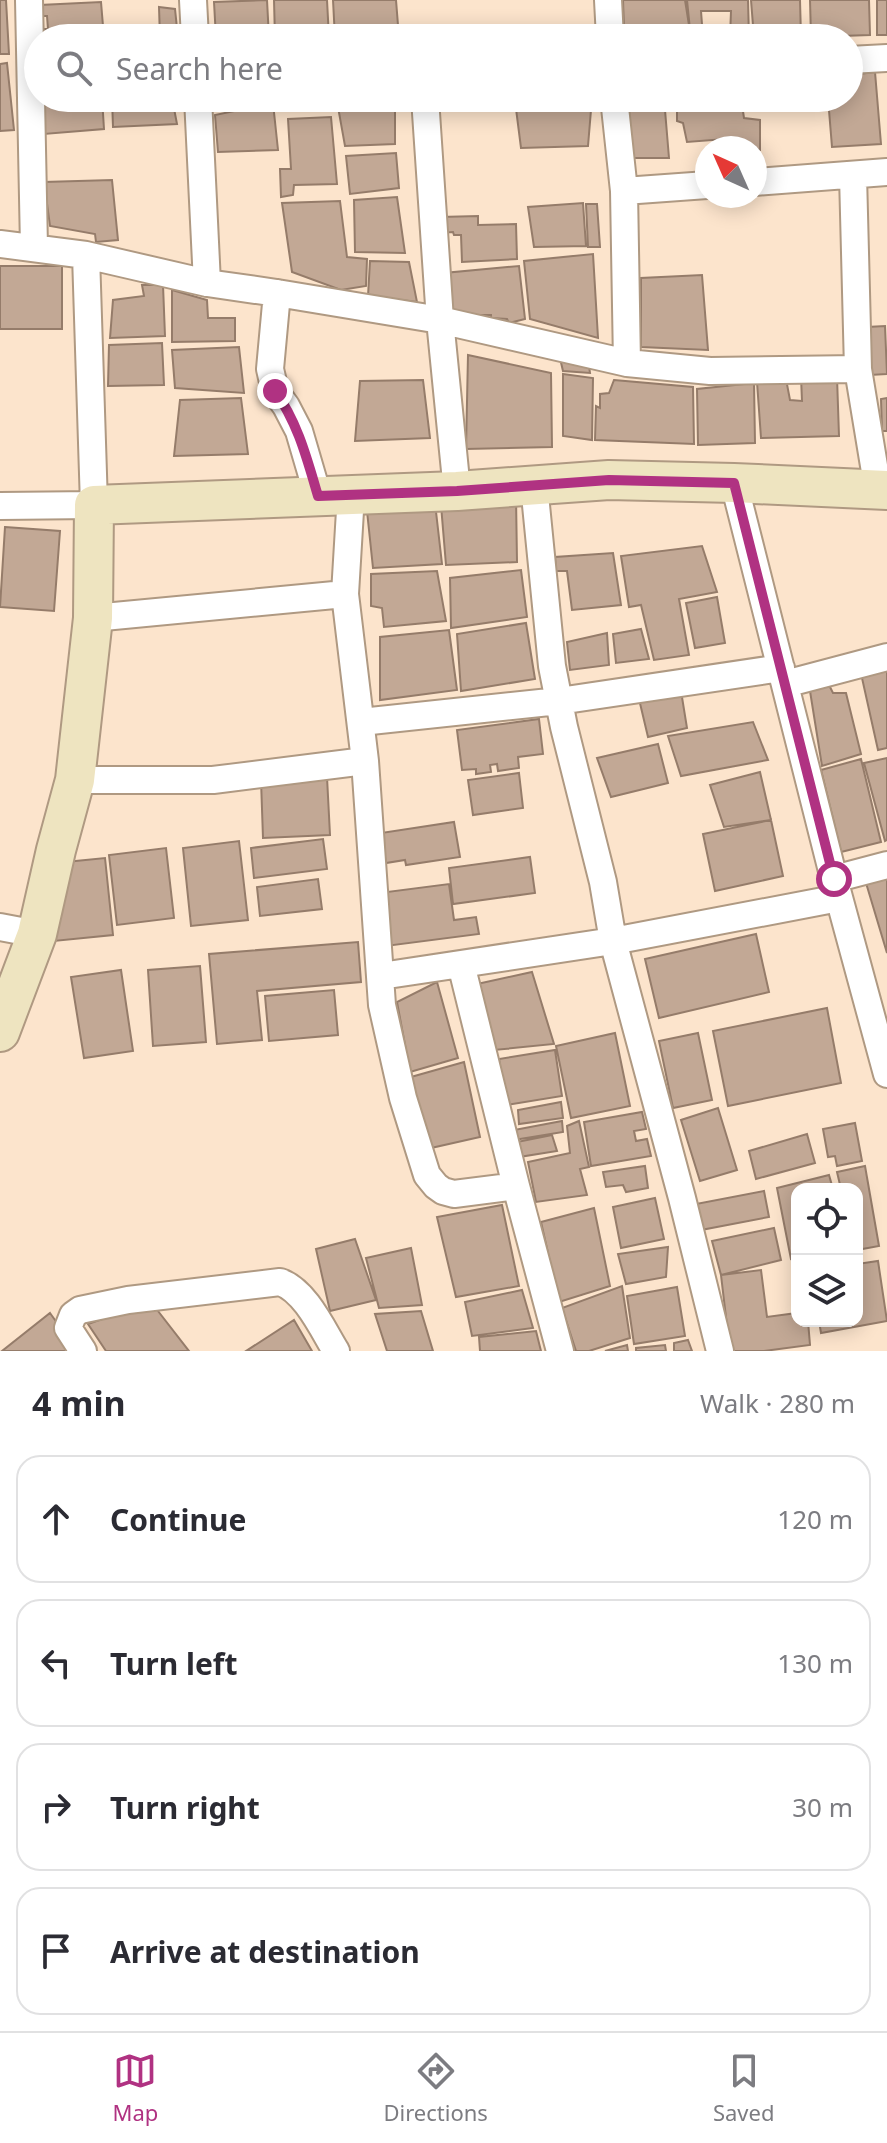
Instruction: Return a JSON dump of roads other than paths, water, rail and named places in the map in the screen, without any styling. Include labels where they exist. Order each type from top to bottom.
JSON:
[{"type":"street","points":[[29,0],[29,24]]},
{"type":"street","points":[[193,0],[194,24]]},
{"type":"street","points":[[608,0],[609,24]]},
{"type":"street","points":[[863,59],[887,58]]},
{"type":"street","points":[[31,112],[34,247]]},
{"type":"street","points":[[199,112],[207,283]]},
{"type":"street","points":[[426,112],[440,320],[457,491]]},
{"type":"street","points":[[616,112],[624,191],[627,363]]},
{"type":"street","points":[[767,181],[887,172]]},
{"type":"street","points":[[0,506],[457,491],[609,480],[883,490],[858,369],[853,175]]},
{"type":"street","points":[[624,191],[695,186]]},
{"type":"street","points":[[0,244],[86,255],[207,283],[440,320],[627,363],[710,371],[858,369]]},
{"type":"street","points":[[0,1032],[37,934],[75,780],[93,618],[94,505],[86,255]]},
{"type":"street","points":[[277,293],[270,369],[275,391],[335,495],[365,761],[382,1005],[403,1098],[427,1175],[436,1186],[454,1194],[516,1186]]},
{"type":"street","points":[[734,483],[887,1074]]},
{"type":"street","points":[[534,485],[552,666],[559,701],[603,882],[613,941],[720,1351]]},
{"type":"street","points":[[93,618],[345,594]]},
{"type":"street","points":[[361,722],[783,676],[887,657]]},
{"type":"street","points":[[75,780],[213,780],[365,761]]},
{"type":"street","points":[[381,976],[613,941],[837,888],[887,865]]},
{"type":"street","points":[[0,927],[37,934]]},
{"type":"street","points":[[461,964],[560,1351]]},
{"type":"street","points":[[83,1351],[68,1328],[73,1315],[80,1310],[128,1300],[280,1282],[289,1284],[305,1301],[336,1351]]}]
